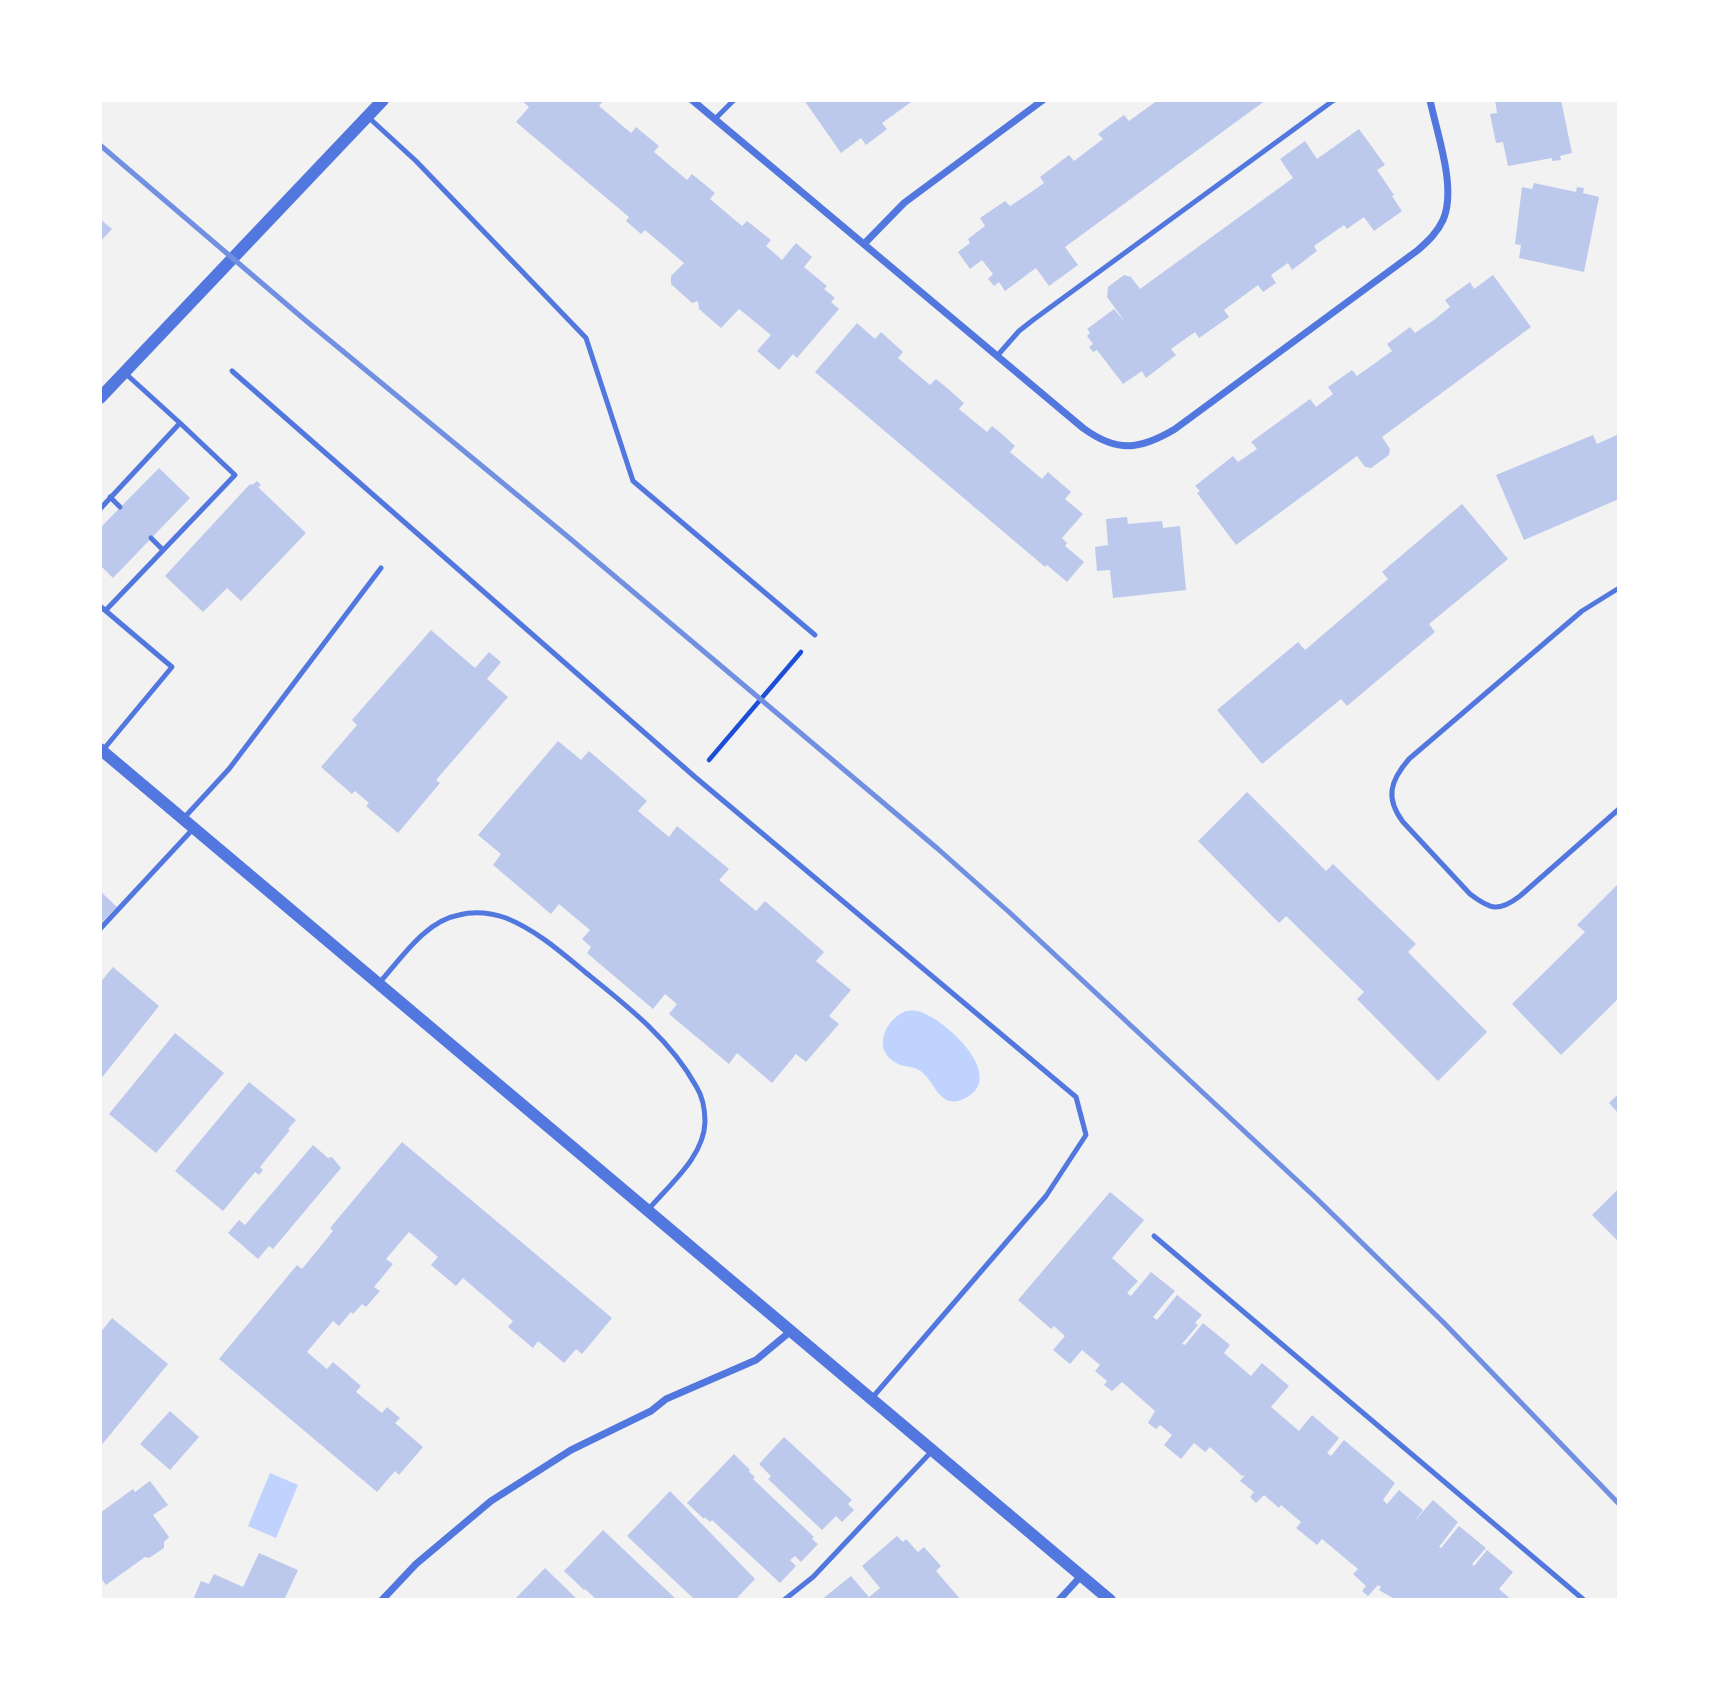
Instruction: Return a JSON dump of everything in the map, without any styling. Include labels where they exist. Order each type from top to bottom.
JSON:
[{"type":"street","points":[[100,398],[383,100]]},
{"type":"street","points":[[692,100],[1096,437],[1124,447],[1148,443],[1175,429],[1430,239],[1444,217],[1448,202],[1447,175],[1430,100]]},
{"type":"street","points":[[864,244],[904,203],[1043,100]]},
{"type":"street","points":[[101,750],[1111,1600]]},
{"type":"street","points":[[382,1600],[416,1564],[491,1501],[571,1450],[651,1411],[666,1399],[756,1360],[791,1331]]},
{"type":"street","points":[[1059,1600],[1081,1576]]},
{"type":"lane","points":[[715,119],[734,100]]},
{"type":"lane","points":[[997,356],[1019,331],[1033,320],[1334,100]]},
{"type":"lane","points":[[367,116],[415,161],[586,338],[633,481],[815,635]]},
{"type":"lane","points":[[232,371],[695,777],[1076,1097],[1086,1135],[1046,1196],[872,1398]]},
{"type":"lane","points":[[106,610],[235,475],[124,372]]},
{"type":"lane","points":[[100,509],[180,423]]},
{"type":"lane","points":[[110,497],[120,508]]},
{"type":"lane","points":[[151,538],[163,550]]},
{"type":"lane","points":[[183,819],[229,769],[381,568]]},
{"type":"lane","points":[[1619,588],[1582,611],[1409,760],[1397,773],[1392,786],[1396,813],[1403,822],[1470,894],[1494,908],[1506,906],[1520,896],[1619,810]]},
{"type":"lane","points":[[100,606],[172,667],[101,750]]},
{"type":"lane","points":[[100,929],[194,828]]},
{"type":"lane","points":[[379,983],[425,933],[441,921],[479,912],[504,918],[531,930],[637,1014],[658,1035],[698,1087],[704,1105],[701,1142],[692,1158],[648,1210]]},
{"type":"lane","points":[[1154,1236],[1584,1600]]},
{"type":"lane","points":[[783,1600],[813,1577],[933,1450]]},
{"type":"path","points":[[695,777],[815,635]]},
{"type":"water","points":[[906,1011],[928,1015],[941,1023],[966,1047],[980,1074],[978,1086],[969,1096],[959,1101],[944,1099],[919,1070],[898,1064],[890,1058],[883,1044],[884,1036],[892,1021]]},
{"type":"water","points":[[270,1473],[298,1485],[276,1538],[248,1526]]},
{"type":"building","points":[[521,100],[604,100],[599,106],[631,133],[636,127],[659,146],[654,152],[687,180],[692,174],[715,193],[710,199],[742,226],[747,221],[771,240],[766,246],[782,260],[796,243],[812,257],[804,267],[827,286],[824,289],[835,298],[831,302],[839,309],[797,358],[793,354],[779,370],[757,351],[771,335],[739,309],[721,328],[699,309],[698,301],[692,303],[671,284],[671,276],[684,263],[645,230],[641,234],[626,221],[629,217],[516,122],[529,107]]},
{"type":"building","points":[[804,100],[914,100],[882,123],[887,129],[866,145],[861,138],[841,153]]},
{"type":"building","points":[[1158,100],[1266,100],[1065,247],[1078,265],[1049,286],[1036,268],[1005,291],[999,282],[994,286],[988,279],[993,274],[982,260],[970,269],[958,252],[970,243],[968,239],[985,226],[980,218],[1005,201],[1010,206],[1027,195],[1044,183],[1040,177],[1069,155],[1074,161],[1103,139],[1098,134],[1124,115],[1129,121]]},
{"type":"building","points":[[1495,100],[1561,100],[1572,153],[1560,156],[1561,160],[1552,161],[1552,158],[1508,166],[1503,142],[1496,143],[1490,114],[1497,113]]},
{"type":"building","points":[[1359,129],[1385,165],[1377,170],[1402,211],[1374,231],[1364,217],[1347,229],[1344,225],[1314,246],[1317,251],[1292,270],[1288,263],[1271,275],[1276,283],[1263,292],[1258,285],[1224,310],[1229,317],[1199,338],[1195,332],[1171,349],[1176,355],[1146,378],[1142,371],[1123,384],[1097,350],[1093,352],[1089,347],[1093,344],[1087,336],[1090,333],[1087,329],[1114,309],[1126,323],[1107,297],[1108,287],[1124,275],[1131,277],[1140,289],[1293,178],[1280,159],[1305,141],[1317,159]]},
{"type":"building","points":[[1534,183],[1576,192],[1577,187],[1584,188],[1583,193],[1599,197],[1584,272],[1519,258],[1521,245],[1515,244],[1522,187],[1532,189]]},
{"type":"building","points":[[100,219],[112,229],[100,242]]},
{"type":"building","points":[[1493,275],[1531,327],[1382,437],[1390,449],[1389,455],[1371,468],[1365,467],[1357,456],[1236,545],[1197,493],[1200,491],[1195,486],[1233,456],[1238,462],[1257,449],[1251,442],[1310,399],[1316,407],[1333,394],[1328,387],[1352,370],[1357,376],[1392,351],[1387,344],[1410,327],[1415,333],[1434,320],[1450,307],[1445,300],[1470,282],[1474,289]]},
{"type":"building","points":[[857,323],[875,339],[881,332],[903,352],[898,358],[930,385],[936,379],[964,403],[959,409],[987,432],[992,426],[1003,435],[1015,446],[1010,452],[1042,479],[1048,472],[1071,492],[1065,499],[1083,514],[1062,538],[1067,543],[1065,546],[1084,562],[1067,582],[1047,565],[1045,567],[815,372]]},
{"type":"building","points":[[1619,434],[1619,499],[1524,540],[1496,475],[1593,435],[1597,444]]},
{"type":"building","points":[[159,468],[190,498],[113,578],[100,565],[100,528]]},
{"type":"building","points":[[257,481],[261,485],[258,487],[306,533],[241,601],[227,588],[203,612],[165,576],[250,484]]},
{"type":"building","points":[[1462,504],[1508,559],[1429,624],[1435,632],[1347,706],[1341,699],[1262,764],[1217,710],[1298,642],[1305,650],[1388,579],[1382,572]]},
{"type":"building","points":[[1127,517],[1128,524],[1162,521],[1163,528],[1180,526],[1186,590],[1113,598],[1110,570],[1097,571],[1095,547],[1108,545],[1106,519]]},
{"type":"building","points":[[431,630],[475,668],[489,652],[501,662],[487,679],[508,697],[436,780],[440,783],[398,833],[366,806],[369,803],[355,791],[352,794],[321,767],[357,725],[352,720]]},
{"type":"building","points":[[558,741],[581,760],[589,751],[647,801],[638,811],[669,837],[677,826],[729,869],[719,880],[756,911],[765,901],[824,952],[816,961],[851,990],[829,1016],[839,1024],[806,1062],[796,1054],[772,1083],[737,1053],[729,1064],[669,1014],[677,1004],[665,994],[653,1009],[587,953],[591,947],[582,939],[590,930],[559,904],[551,914],[493,865],[501,854],[478,835]]},
{"type":"building","points":[[1247,792],[1326,871],[1333,864],[1416,944],[1408,952],[1487,1032],[1438,1081],[1357,999],[1364,992],[1286,916],[1279,923],[1198,841]]},
{"type":"building","points":[[1619,883],[1619,998],[1561,1055],[1512,1004],[1585,932],[1577,925]]},
{"type":"building","points":[[100,891],[117,907],[100,924]]},
{"type":"building","points":[[113,967],[159,1006],[100,1080],[100,983]]},
{"type":"building","points":[[175,1033],[224,1073],[156,1153],[109,1114]]},
{"type":"building","points":[[249,1082],[296,1120],[260,1167],[263,1170],[259,1175],[255,1172],[223,1211],[175,1171]]},
{"type":"building","points":[[1619,1093],[1619,1114],[1609,1103]]},
{"type":"building","points":[[402,1142],[612,1318],[582,1354],[576,1349],[564,1363],[538,1341],[533,1348],[508,1327],[513,1321],[463,1278],[456,1286],[431,1265],[438,1257],[409,1232],[386,1259],[393,1264],[374,1287],[380,1291],[366,1307],[362,1304],[339,1326],[333,1321],[307,1352],[327,1369],[333,1362],[361,1386],[356,1392],[382,1413],[387,1407],[400,1418],[395,1423],[423,1447],[399,1475],[395,1471],[377,1492],[219,1359],[297,1265],[302,1269],[333,1231],[330,1228]]},
{"type":"building","points":[[313,1145],[328,1158],[332,1157],[341,1168],[273,1249],[269,1246],[258,1259],[228,1233],[239,1220],[245,1225]]},
{"type":"building","points":[[1619,1188],[1619,1242],[1592,1215]]},
{"type":"building","points":[[1110,1192],[1144,1220],[1112,1258],[1138,1281],[1127,1293],[1131,1296],[1151,1272],[1175,1291],[1153,1317],[1157,1320],[1177,1295],[1202,1315],[1195,1323],[1198,1325],[1182,1344],[1185,1345],[1203,1323],[1230,1345],[1224,1353],[1251,1376],[1262,1363],[1289,1386],[1271,1407],[1299,1431],[1312,1415],[1339,1438],[1327,1453],[1331,1456],[1344,1440],[1395,1483],[1383,1500],[1387,1504],[1399,1490],[1423,1510],[1413,1523],[1433,1500],[1458,1522],[1439,1547],[1441,1548],[1459,1526],[1486,1548],[1472,1564],[1474,1566],[1487,1550],[1513,1572],[1499,1589],[1512,1600],[1396,1600],[1379,1590],[1381,1587],[1378,1585],[1368,1596],[1362,1591],[1366,1586],[1353,1574],[1358,1569],[1322,1539],[1317,1545],[1296,1528],[1301,1522],[1281,1505],[1279,1508],[1264,1495],[1256,1503],[1250,1497],[1254,1492],[1240,1481],[1245,1475],[1242,1476],[1210,1447],[1205,1452],[1194,1443],[1181,1459],[1164,1445],[1172,1435],[1160,1425],[1156,1429],[1148,1423],[1155,1411],[1122,1382],[1112,1391],[1104,1385],[1107,1381],[1095,1371],[1100,1365],[1082,1350],[1070,1364],[1053,1350],[1065,1336],[1054,1326],[1051,1329],[1018,1300]]},
{"type":"building","points":[[112,1318],[168,1364],[100,1447],[100,1333]]},
{"type":"building","points":[[170,1411],[199,1437],[170,1470],[140,1444]]},
{"type":"building","points":[[784,1437],[852,1500],[848,1504],[854,1510],[842,1522],[836,1516],[822,1530],[768,1479],[771,1476],[759,1464]]},
{"type":"building","points":[[734,1454],[750,1470],[755,1477],[753,1479],[814,1537],[812,1539],[818,1544],[801,1562],[795,1556],[790,1560],[796,1566],[780,1583],[712,1520],[710,1522],[705,1517],[704,1519],[687,1503]]},
{"type":"building","points":[[150,1481],[168,1505],[153,1515],[169,1537],[164,1542],[164,1548],[149,1558],[145,1557],[106,1585],[100,1577],[100,1513],[133,1489],[135,1492]]},
{"type":"building","points":[[670,1491],[755,1579],[735,1600],[695,1600],[627,1536]]},
{"type":"building","points":[[603,1530],[677,1600],[597,1600],[584,1590],[564,1571]]},
{"type":"building","points":[[897,1536],[903,1542],[906,1539],[918,1552],[924,1547],[941,1566],[936,1571],[961,1600],[821,1600],[851,1576],[869,1597],[880,1588],[862,1566]]},
{"type":"building","points":[[259,1553],[298,1570],[284,1600],[193,1600],[201,1581],[209,1584],[214,1574],[243,1587]]},
{"type":"building","points":[[545,1568],[578,1600],[514,1600]]},
{"type":"railway","points":[[100,145],[305,320],[567,536],[938,849],[1009,912],[1316,1198],[1444,1323],[1619,1504]]}]
